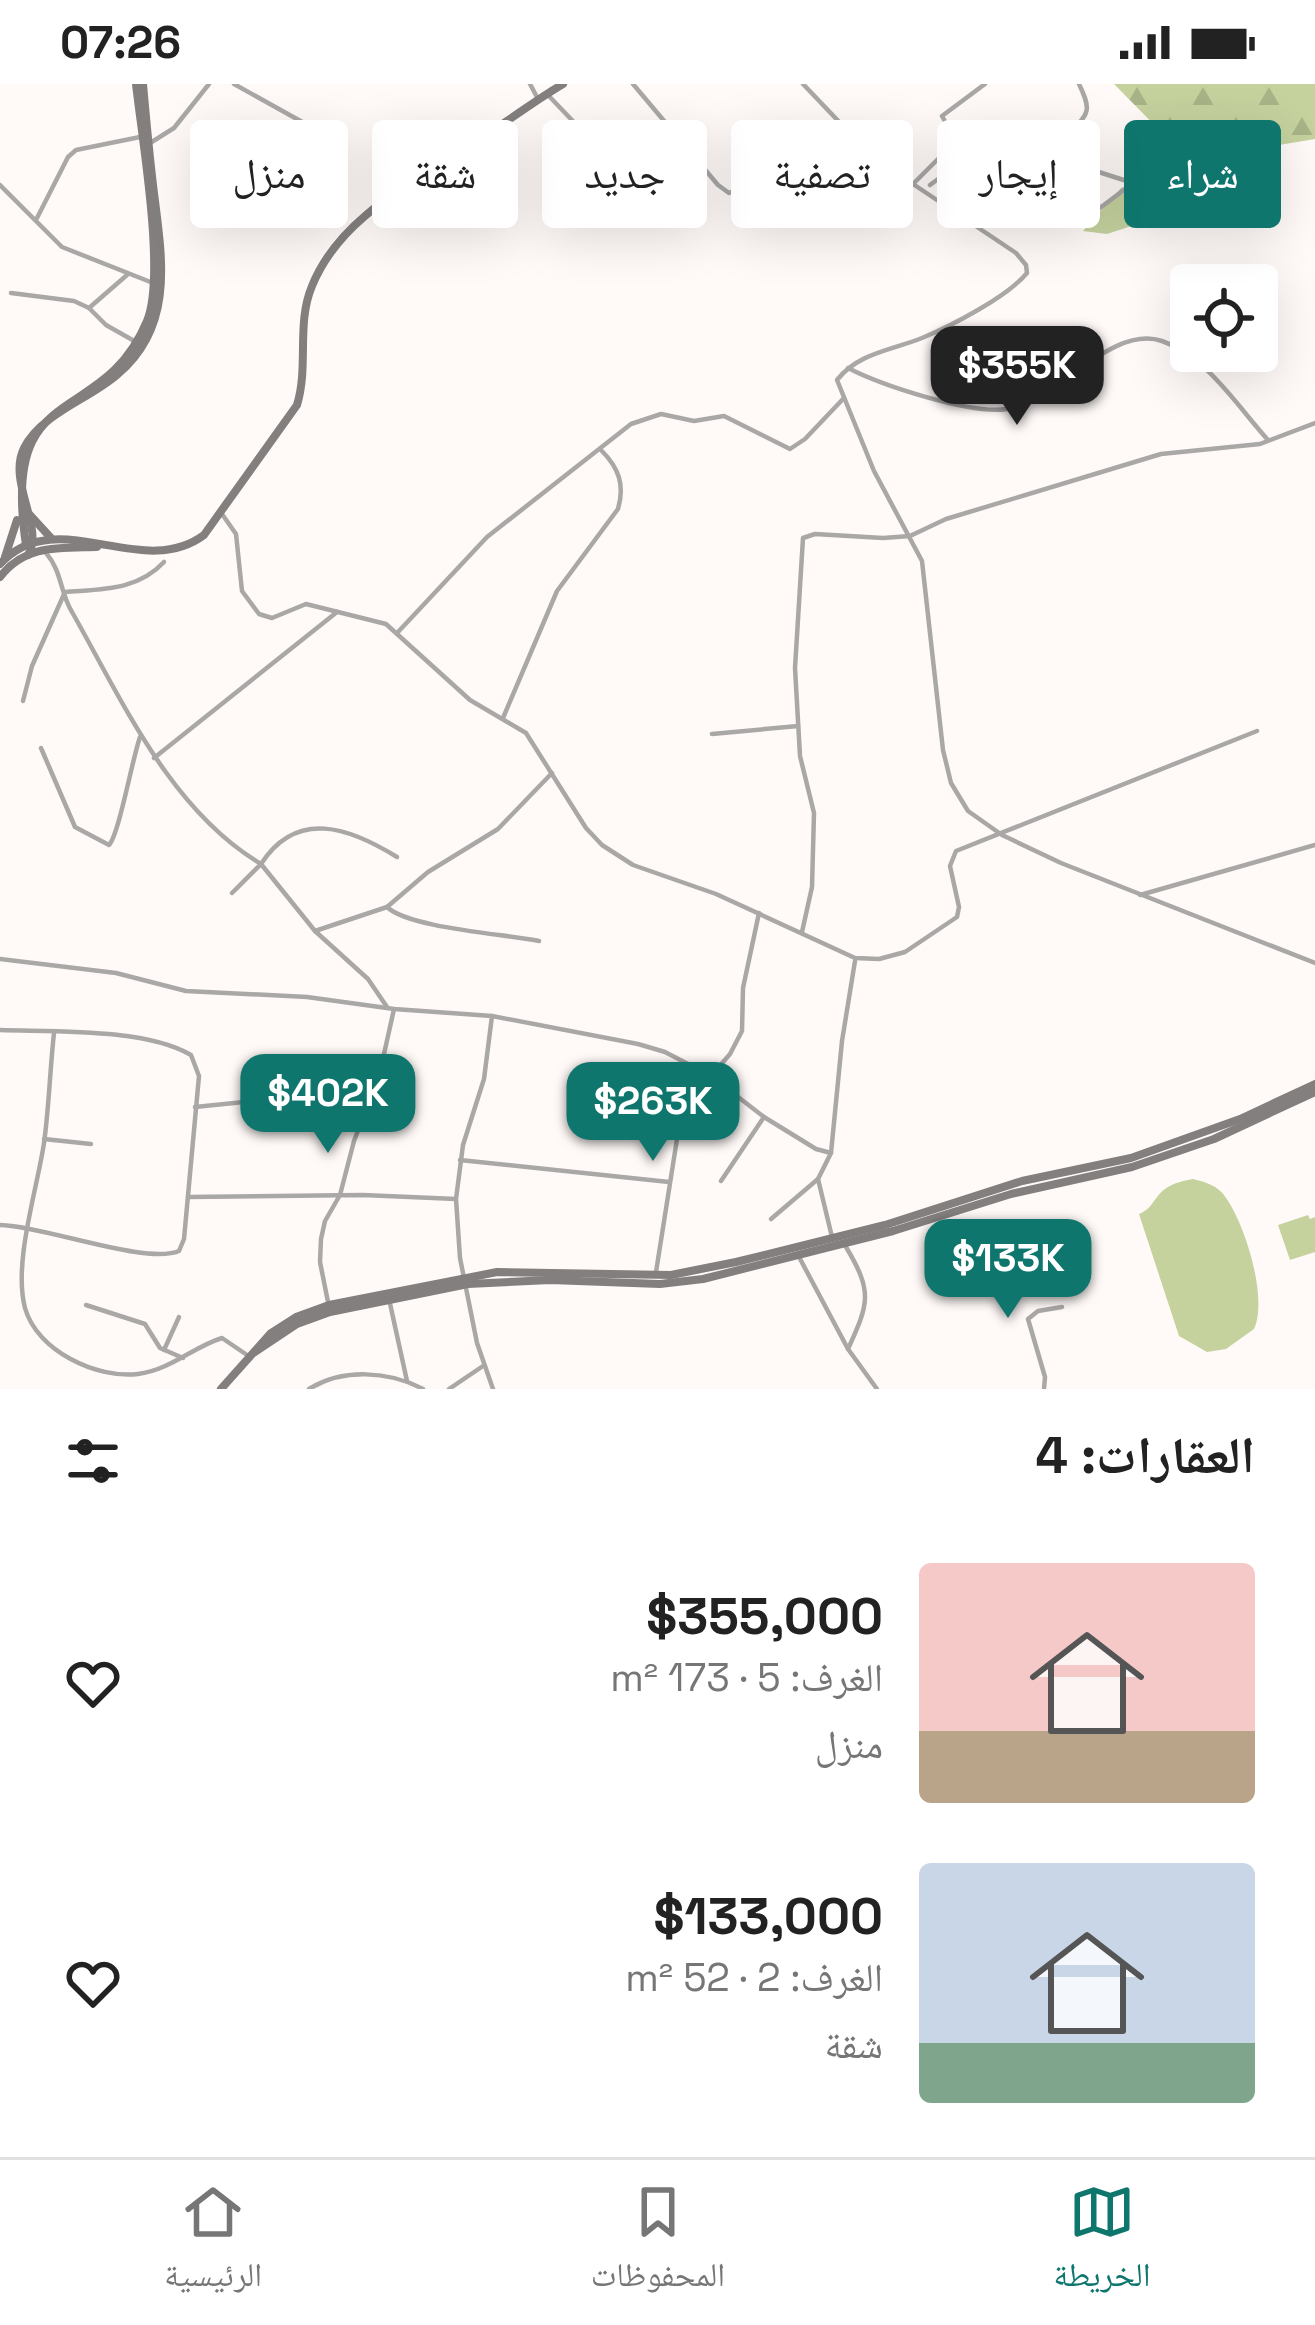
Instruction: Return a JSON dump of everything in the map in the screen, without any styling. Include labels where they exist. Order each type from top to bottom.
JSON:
[{"type":"main road","points":[[32,548],[11,464],[22,436],[112,369],[136,342],[150,312],[155,284],[140,84]]},
{"type":"main road","points":[[22,513],[53,538],[142,552],[182,548],[204,535],[297,405],[303,381],[306,306],[324,261],[384,200],[563,84]]},
{"type":"main road","points":[[2,561],[22,513],[19,466],[28,442],[44,425],[118,374],[141,350],[156,321],[163,274],[144,141]]},
{"type":"main road","points":[[2,561],[53,538]]},
{"type":"main road","points":[[0,577],[32,548],[108,547]]},
{"type":"main road","points":[[221,1389],[259,1342],[285,1323],[328,1306],[542,1270],[655,1276],[736,1262],[885,1225],[1007,1185],[1148,1153],[1315,1088]]},
{"type":"main road","points":[[252,1355],[310,1319],[467,1281],[676,1283],[892,1232],[1023,1191],[1132,1167],[1229,1133],[1315,1088]]},
{"type":"street","points":[[37,218],[72,153],[85,146],[144,141],[174,128],[209,84]]},
{"type":"street","points":[[234,84],[299,120]]},
{"type":"street","points":[[530,84],[568,120]]},
{"type":"street","points":[[633,84],[718,185],[731,192]]},
{"type":"street","points":[[802,84],[837,120]]},
{"type":"street","points":[[944,120],[942,116],[985,84]]},
{"type":"street","points":[[1078,84],[1088,103],[1085,120]]},
{"type":"street","points":[[937,160],[913,184],[1016,253],[1028,274],[933,333],[867,357],[837,380],[874,471],[922,561],[947,772],[968,812],[1002,836],[1315,963]]},
{"type":"street","points":[[1100,172],[1133,183],[1100,208]]},
{"type":"street","points":[[930,185],[937,180]]},
{"type":"street","points":[[0,185],[62,247],[155,284]]},
{"type":"street","points":[[89,308],[127,275]]},
{"type":"street","points":[[11,293],[68,300],[89,308],[106,326],[136,342]]},
{"type":"street","points":[[848,368],[917,394],[1003,410],[1035,398],[1135,339],[1170,345]]},
{"type":"street","points":[[1205,372],[1269,442]]},
{"type":"street","points":[[398,632],[487,537],[628,426],[665,414],[694,421],[726,416],[784,448],[793,448],[843,399]]},
{"type":"street","points":[[802,932],[812,887],[814,813],[798,726],[795,649],[802,540],[815,534],[910,536],[946,519],[1160,454],[1269,442],[1315,423]]},
{"type":"street","points":[[503,718],[557,591],[618,509],[621,482],[614,463],[600,449]]},
{"type":"street","points":[[221,514],[236,534],[242,591],[259,614],[272,618],[305,604],[379,621],[398,632],[470,700],[526,733],[586,828],[610,850],[633,866],[759,912],[855,958],[897,956],[949,925],[959,912],[951,856],[963,848],[1257,731]]},
{"type":"street","points":[[32,548],[56,565],[75,617],[154,758],[227,839],[261,864],[315,931],[368,980],[391,1009]]},
{"type":"street","points":[[64,592],[113,590],[146,577],[164,562]]},
{"type":"street","points":[[23,701],[32,666],[64,592]]},
{"type":"street","points":[[154,758],[338,611]]},
{"type":"street","points":[[54,616],[75,617]]},
{"type":"street","points":[[712,734],[798,726]]},
{"type":"street","points":[[41,748],[75,827],[109,845],[117,835],[140,737]]},
{"type":"street","points":[[315,931],[387,907],[428,872],[498,829],[552,773]]},
{"type":"street","points":[[232,893],[280,840],[302,830],[318,828],[371,842],[397,857]]},
{"type":"street","points":[[1140,895],[1315,845]]},
{"type":"street","points":[[387,907],[429,925],[539,940]]},
{"type":"street","points":[[711,1076],[742,1031],[743,988],[759,912]]},
{"type":"street","points":[[0,958],[116,974],[186,991],[492,1016],[638,1044],[692,1065],[764,1117],[831,1153]]},
{"type":"street","points":[[771,1219],[818,1179],[831,1153],[855,958]]},
{"type":"street","points":[[328,1306],[320,1252],[326,1221],[340,1195],[373,1089],[391,1009]]},
{"type":"street","points":[[492,1016],[484,1079],[460,1160],[456,1199],[460,1258],[483,1366],[493,1389]]},
{"type":"street","points":[[0,1030],[133,1039],[186,1051],[199,1067],[179,1252],[131,1250],[30,1226],[0,1225]]},
{"type":"street","points":[[55,1033],[22,1283],[26,1309],[47,1341],[77,1362],[124,1375],[153,1371],[222,1338],[252,1355]]},
{"type":"street","points":[[655,1276],[692,1065]]},
{"type":"street","points":[[195,1107],[373,1089]]},
{"type":"street","points":[[721,1180],[764,1117]]},
{"type":"street","points":[[44,1139],[91,1144]]},
{"type":"street","points":[[460,1160],[671,1182]]},
{"type":"street","points":[[818,1179],[832,1237]]},
{"type":"street","points":[[188,1197],[456,1199]]},
{"type":"street","points":[[847,1247],[866,1287],[863,1315],[848,1349]]},
{"type":"street","points":[[798,1255],[848,1349],[877,1389]]},
{"type":"street","points":[[388,1299],[407,1381]]},
{"type":"street","points":[[86,1305],[145,1324],[158,1347],[183,1358]]},
{"type":"street","points":[[1044,1389],[1028,1319],[1038,1311],[1062,1307]]},
{"type":"street","points":[[164,1350],[179,1317]]},
{"type":"street","points":[[449,1389],[483,1366]]},
{"type":"street","points":[[310,1389],[339,1377],[371,1375],[423,1389]]},
{"type":"green space","points":[[1114,84],[1315,84],[1315,139],[1281,145],[1281,120],[1149,120]]},
{"type":"green space","points":[[1121,188],[1125,228],[1107,234],[1083,231],[1100,228],[1100,212]]},
{"type":"green space","points":[[1193,1179],[1220,1190],[1234,1210],[1257,1282],[1254,1329],[1226,1349],[1207,1352],[1179,1336],[1139,1214],[1170,1186]]},
{"type":"green space","points":[[1315,1217],[1315,1252],[1290,1260],[1278,1225]]}]
